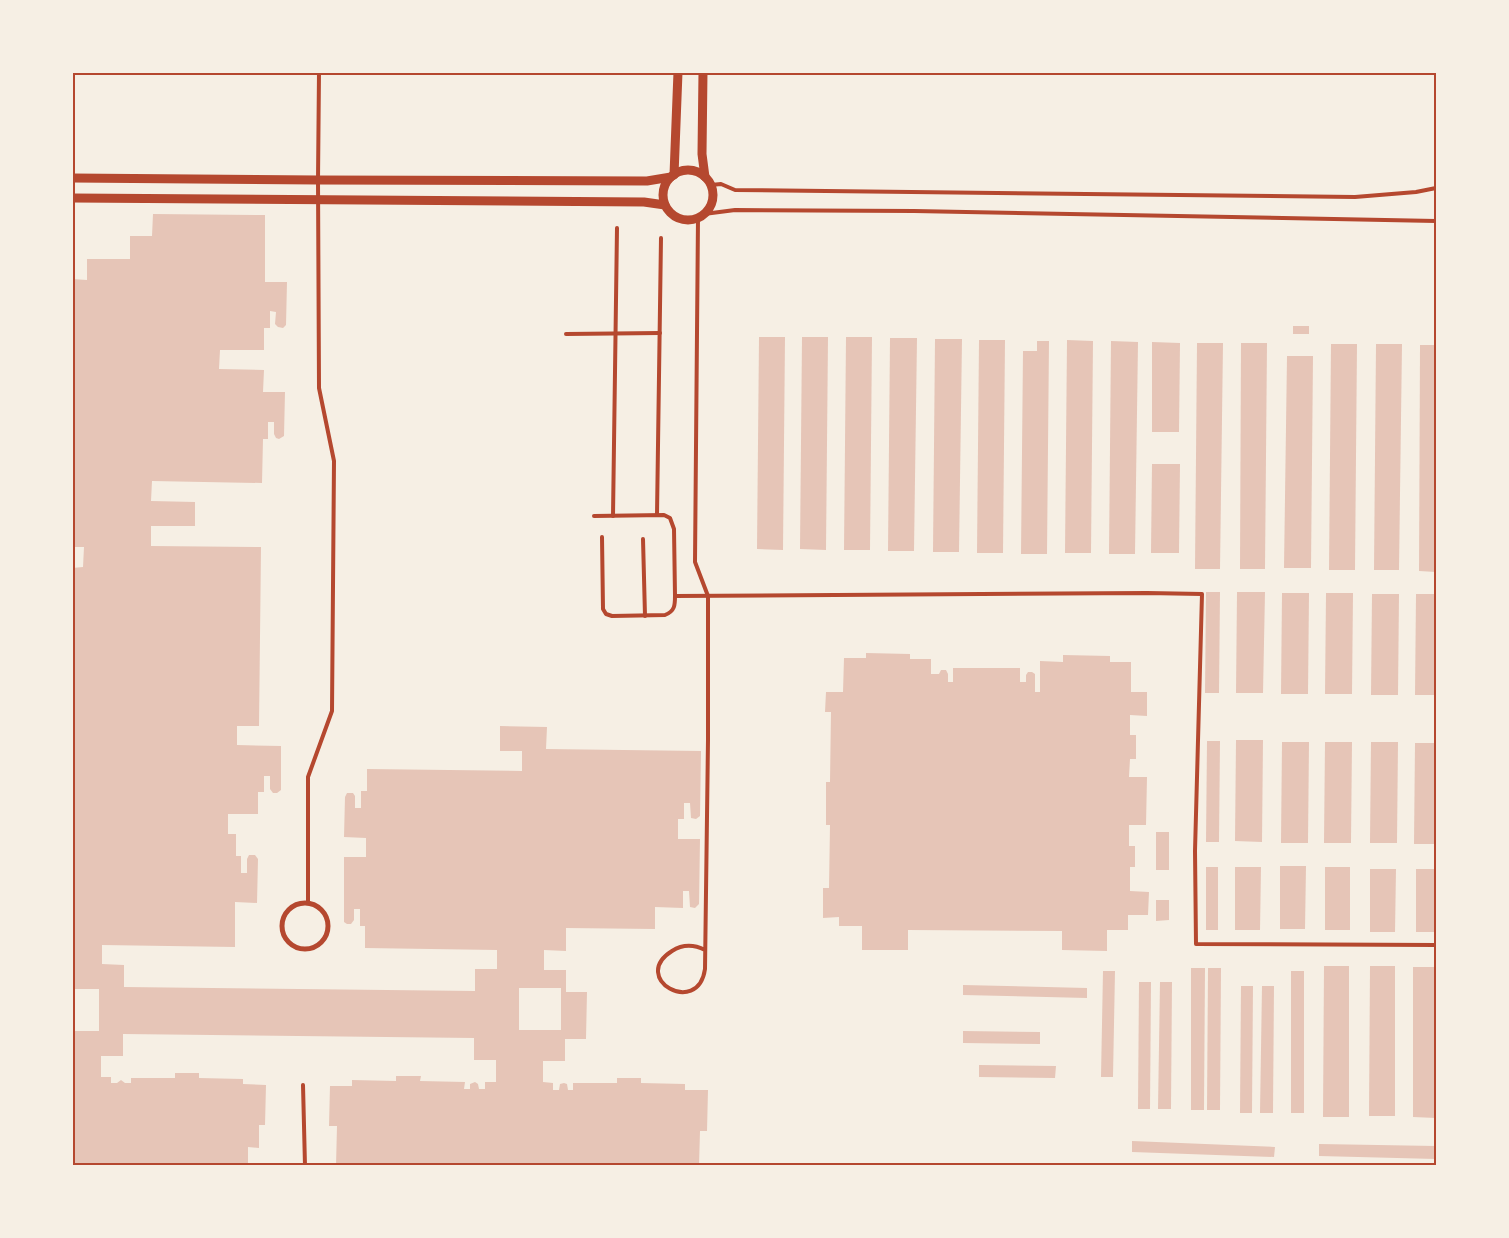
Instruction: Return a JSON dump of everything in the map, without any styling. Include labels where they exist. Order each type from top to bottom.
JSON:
[{"type":"street","points":[[703,72],[702,154],[705,177]]},
{"type":"street","points":[[72,178],[647,181],[672,176],[684,170],[692,170],[699,172],[705,177],[711,185],[713,193],[709,209],[701,216],[690,220],[682,220],[669,211],[663,197],[666,183],[672,176],[677,73]]},
{"type":"street","points":[[72,198],[644,202],[665,205]]},
{"type":"street","points":[[300,902],[308,902],[316,904],[322,909],[326,915],[328,930],[326,937],[321,943],[307,949],[299,948],[286,940],[282,925],[283,917],[293,905],[300,902]]},
{"type":"lane","points":[[308,902],[308,777],[332,711],[334,461],[319,388],[319,72]]},
{"type":"lane","points":[[711,185],[721,184],[735,190],[1336,197],[1416,192],[1436,188]]},
{"type":"lane","points":[[705,950],[698,946],[690,945],[670,952],[659,965],[658,972],[661,982],[678,992],[687,992],[696,987],[704,977],[705,950],[708,730],[708,596],[695,562],[701,216],[735,210],[904,211],[1436,221]]},
{"type":"lane","points":[[613,516],[617,228]]},
{"type":"lane","points":[[658,515],[661,238]]},
{"type":"lane","points":[[566,334],[660,333]]},
{"type":"lane","points":[[594,516],[664,515],[670,518],[674,529],[674,608],[671,613],[645,616],[612,616],[606,614],[603,609],[602,537]]},
{"type":"lane","points":[[643,539],[645,616]]},
{"type":"lane","points":[[674,596],[1202,594],[1195,851],[1196,944],[1436,945]]},
{"type":"lane","points":[[303,1085],[305,1166]]},
{"type":"building","points":[[153,214],[265,215],[265,282],[287,282],[286,325],[283,328],[278,327],[275,324],[276,312],[270,311],[270,328],[264,328],[264,350],[220,350],[219,369],[264,370],[263,392],[285,392],[284,436],[279,439],[276,438],[274,422],[268,422],[268,439],[263,439],[262,483],[152,481],[151,501],[195,502],[195,526],[151,526],[151,546],[261,547],[259,726],[237,726],[237,745],[281,746],[281,790],[273,793],[270,789],[270,776],[264,776],[264,792],[258,792],[258,814],[228,814],[228,834],[236,834],[236,856],[241,856],[241,873],[247,873],[247,859],[249,855],[255,855],[258,859],[257,903],[235,902],[235,947],[102,945],[102,964],[124,965],[124,987],[475,991],[475,969],[497,969],[497,950],[365,948],[365,926],[360,926],[360,909],[354,909],[354,920],[351,924],[344,922],[344,857],[366,857],[366,838],[344,837],[345,797],[347,793],[353,793],[355,796],[355,808],[361,808],[361,791],[367,791],[367,769],[522,771],[522,751],[500,751],[500,726],[547,727],[546,749],[701,751],[700,816],[696,819],[691,818],[690,803],[684,803],[684,819],[678,819],[678,839],[700,839],[699,904],[695,908],[690,907],[689,891],[683,891],[683,908],[655,907],[655,929],[566,928],[566,951],[544,950],[544,970],[566,970],[566,992],[587,992],[586,1039],[565,1039],[565,1061],[543,1061],[543,1082],[553,1083],[553,1090],[559,1090],[560,1084],[564,1083],[567,1084],[568,1090],[573,1090],[573,1083],[617,1083],[617,1078],[641,1078],[641,1083],[685,1084],[685,1090],[708,1090],[707,1131],[700,1131],[699,1166],[336,1166],[337,1126],[329,1126],[330,1086],[352,1086],[352,1080],[396,1081],[396,1076],[421,1076],[420,1081],[465,1082],[464,1089],[470,1089],[470,1084],[475,1082],[478,1084],[479,1089],[485,1089],[485,1082],[496,1082],[496,1060],[474,1060],[474,1038],[123,1034],[123,1056],[101,1056],[101,1077],[111,1077],[111,1083],[117,1083],[121,1080],[125,1083],[131,1083],[131,1078],[175,1078],[175,1073],[199,1073],[199,1078],[243,1079],[243,1084],[266,1085],[265,1125],[259,1125],[259,1148],[248,1147],[248,1166],[72,1166],[72,1031],[99,1031],[99,989],[72,989],[72,568],[83,567],[84,547],[72,547],[72,279],[87,280],[87,259],[130,259],[130,236],[152,236]],"holes":[[[519,988],[561,988],[561,1030],[519,1030]]]},
{"type":"building","points":[[1293,326],[1309,326],[1309,334],[1293,334]]},
{"type":"building","points":[[759,337],[785,337],[783,550],[757,549]]},
{"type":"building","points":[[802,337],[828,337],[826,550],[800,549]]},
{"type":"building","points":[[846,337],[872,337],[870,550],[844,550]]},
{"type":"building","points":[[890,338],[917,338],[914,551],[888,551]]},
{"type":"building","points":[[935,339],[962,339],[959,552],[933,552]]},
{"type":"building","points":[[979,340],[1005,340],[1003,553],[977,553]]},
{"type":"building","points":[[1067,340],[1093,341],[1091,553],[1065,553]]},
{"type":"building","points":[[1037,341],[1049,341],[1047,554],[1021,554],[1023,351],[1037,351]]},
{"type":"building","points":[[1111,341],[1138,342],[1135,554],[1109,554]]},
{"type":"building","points":[[1152,342],[1180,343],[1179,432],[1152,432]]},
{"type":"building","points":[[1197,343],[1223,343],[1220,569],[1195,569]]},
{"type":"building","points":[[1241,343],[1267,343],[1265,569],[1240,569]]},
{"type":"building","points":[[1331,344],[1357,344],[1355,570],[1329,570]]},
{"type":"building","points":[[1376,344],[1402,344],[1399,570],[1374,570]]},
{"type":"building","points":[[1420,345],[1436,345],[1436,572],[1419,571]]},
{"type":"building","points":[[1287,356],[1313,356],[1311,568],[1284,568]]},
{"type":"building","points":[[1152,464],[1180,464],[1179,553],[1151,553]]},
{"type":"building","points":[[1206,592],[1220,592],[1219,693],[1205,693]]},
{"type":"building","points":[[1237,592],[1265,592],[1263,693],[1236,693]]},
{"type":"building","points":[[1282,593],[1309,593],[1308,694],[1281,694]]},
{"type":"building","points":[[1326,593],[1353,593],[1352,694],[1325,694]]},
{"type":"building","points":[[1372,594],[1399,594],[1398,695],[1371,695]]},
{"type":"building","points":[[1416,594],[1436,594],[1436,695],[1415,695]]},
{"type":"building","points":[[866,653],[910,654],[910,659],[931,659],[931,674],[939,674],[941,670],[946,670],[948,682],[953,682],[953,668],[1020,668],[1020,682],[1026,682],[1028,672],[1035,674],[1035,692],[1040,692],[1040,661],[1063,662],[1063,655],[1110,656],[1110,662],[1131,662],[1131,692],[1147,692],[1147,716],[1130,715],[1130,735],[1136,735],[1136,759],[1130,759],[1129,777],[1147,777],[1146,825],[1129,825],[1129,846],[1135,846],[1135,867],[1130,867],[1130,891],[1149,892],[1148,915],[1128,915],[1128,930],[1107,930],[1107,951],[1062,950],[1062,931],[908,930],[908,950],[862,950],[862,926],[839,926],[839,917],[823,918],[823,888],[829,888],[830,825],[826,825],[826,782],[830,782],[831,712],[825,712],[826,692],[843,692],[844,658],[866,658]]},
{"type":"building","points":[[1236,740],[1263,740],[1262,842],[1235,841]]},
{"type":"building","points":[[1207,741],[1220,741],[1219,842],[1206,842]]},
{"type":"building","points":[[1282,742],[1309,742],[1308,843],[1281,843]]},
{"type":"building","points":[[1325,742],[1352,742],[1351,843],[1324,843]]},
{"type":"building","points":[[1371,742],[1398,742],[1397,843],[1370,843]]},
{"type":"building","points":[[1415,743],[1436,743],[1436,844],[1414,844]]},
{"type":"building","points":[[1156,832],[1169,832],[1169,870],[1156,870]]},
{"type":"building","points":[[1280,866],[1306,866],[1305,929],[1280,929]]},
{"type":"building","points":[[1206,867],[1218,867],[1218,930],[1206,930]]},
{"type":"building","points":[[1235,867],[1261,867],[1260,930],[1235,930]]},
{"type":"building","points":[[1325,867],[1350,867],[1350,930],[1325,930]]},
{"type":"building","points":[[1370,869],[1396,869],[1395,932],[1370,932]]},
{"type":"building","points":[[1416,869],[1436,869],[1436,932],[1416,932]]},
{"type":"building","points":[[1156,900],[1169,900],[1169,920],[1156,921]]},
{"type":"building","points":[[1324,966],[1349,966],[1349,1117],[1323,1117]]},
{"type":"building","points":[[1370,966],[1395,966],[1395,1116],[1369,1116]]},
{"type":"building","points":[[1413,967],[1436,967],[1436,1118],[1413,1117]]},
{"type":"building","points":[[1191,968],[1205,968],[1204,1110],[1191,1110]]},
{"type":"building","points":[[1208,968],[1221,968],[1220,1110],[1207,1110]]},
{"type":"building","points":[[1103,971],[1115,971],[1113,1077],[1101,1077]]},
{"type":"building","points":[[1291,971],[1304,971],[1304,1113],[1291,1113]]},
{"type":"building","points":[[1139,982],[1151,982],[1150,1109],[1138,1109]]},
{"type":"building","points":[[1160,982],[1172,982],[1171,1109],[1158,1109]]},
{"type":"building","points":[[963,985],[1087,988],[1087,998],[963,995]]},
{"type":"building","points":[[1241,986],[1253,986],[1252,1113],[1240,1113]]},
{"type":"building","points":[[1262,986],[1274,986],[1273,1113],[1260,1113]]},
{"type":"building","points":[[963,1031],[1040,1032],[1040,1044],[963,1043]]},
{"type":"building","points":[[979,1065],[1056,1066],[1055,1078],[979,1077]]},
{"type":"building","points":[[1132,1141],[1275,1147],[1274,1157],[1132,1152]]},
{"type":"building","points":[[1319,1144],[1436,1146],[1436,1159],[1319,1156]]}]
